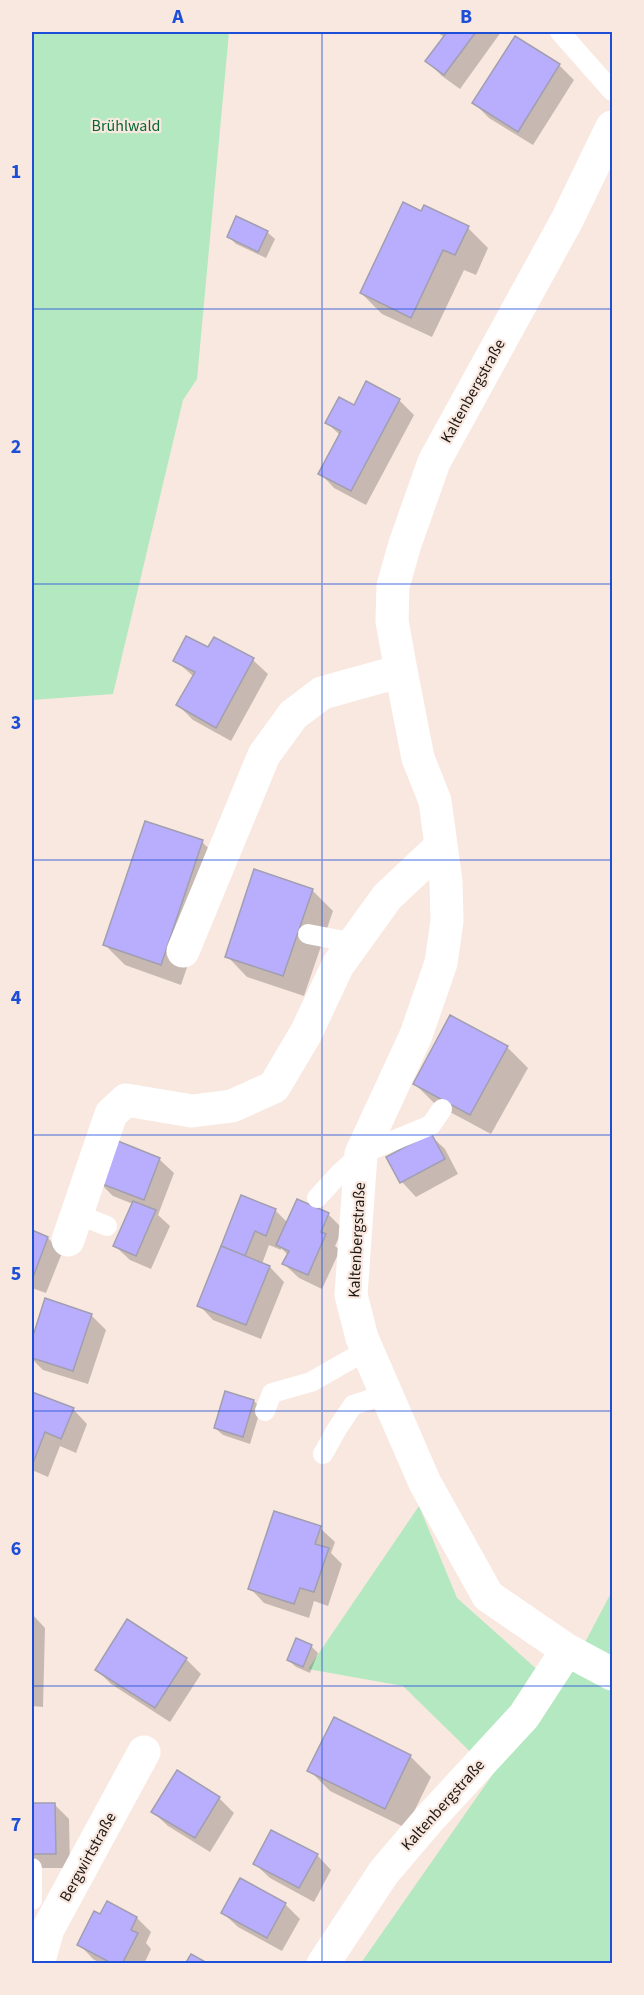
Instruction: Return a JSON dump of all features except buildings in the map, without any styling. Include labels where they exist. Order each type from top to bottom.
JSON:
[{"type":"street","name":"Kaltenbergstraße","points":[[612,127],[567,220],[434,462],[393,586],[392,621],[400,671],[418,758],[435,801],[446,882],[447,921],[441,963],[416,1035],[361,1154],[351,1295],[362,1338],[425,1483],[488,1596],[567,1650],[612,1674]]},
{"type":"street","points":[[183,951],[264,754],[293,715],[322,693],[400,671]]},
{"type":"street","points":[[84,1226],[111,1114],[126,1100],[192,1111],[232,1106],[274,1087],[306,1033],[338,964],[387,897],[440,846]]},
{"type":"street","name":"Kaltenbergstraße","points":[[323,1964],[384,1872],[430,1818],[524,1716],[567,1650]]},
{"type":"street","name":"Bergwirtstraße","points":[[38,1964],[40,1926],[144,1752]]},
{"type":"lane","points":[[560,32],[612,91]]},
{"type":"lane","points":[[308,934],[354,943]]},
{"type":"lane","points":[[318,1198],[361,1154],[431,1125],[442,1109]]},
{"type":"lane","points":[[265,1411],[272,1393],[311,1382],[368,1350]]},
{"type":"lane","points":[[323,1454],[354,1405],[387,1394]]},
{"type":"lane","points":[[32,1868],[32,1900]]},
{"type":"green space","name":"Brühlwald","points":[[32,32],[229,32],[197,379],[183,400],[113,694],[32,700]]},
{"type":"green space","points":[[419,1506],[457,1598],[560,1690],[612,1591],[612,1963],[361,1963],[493,1774],[403,1686],[308,1669]]}]
